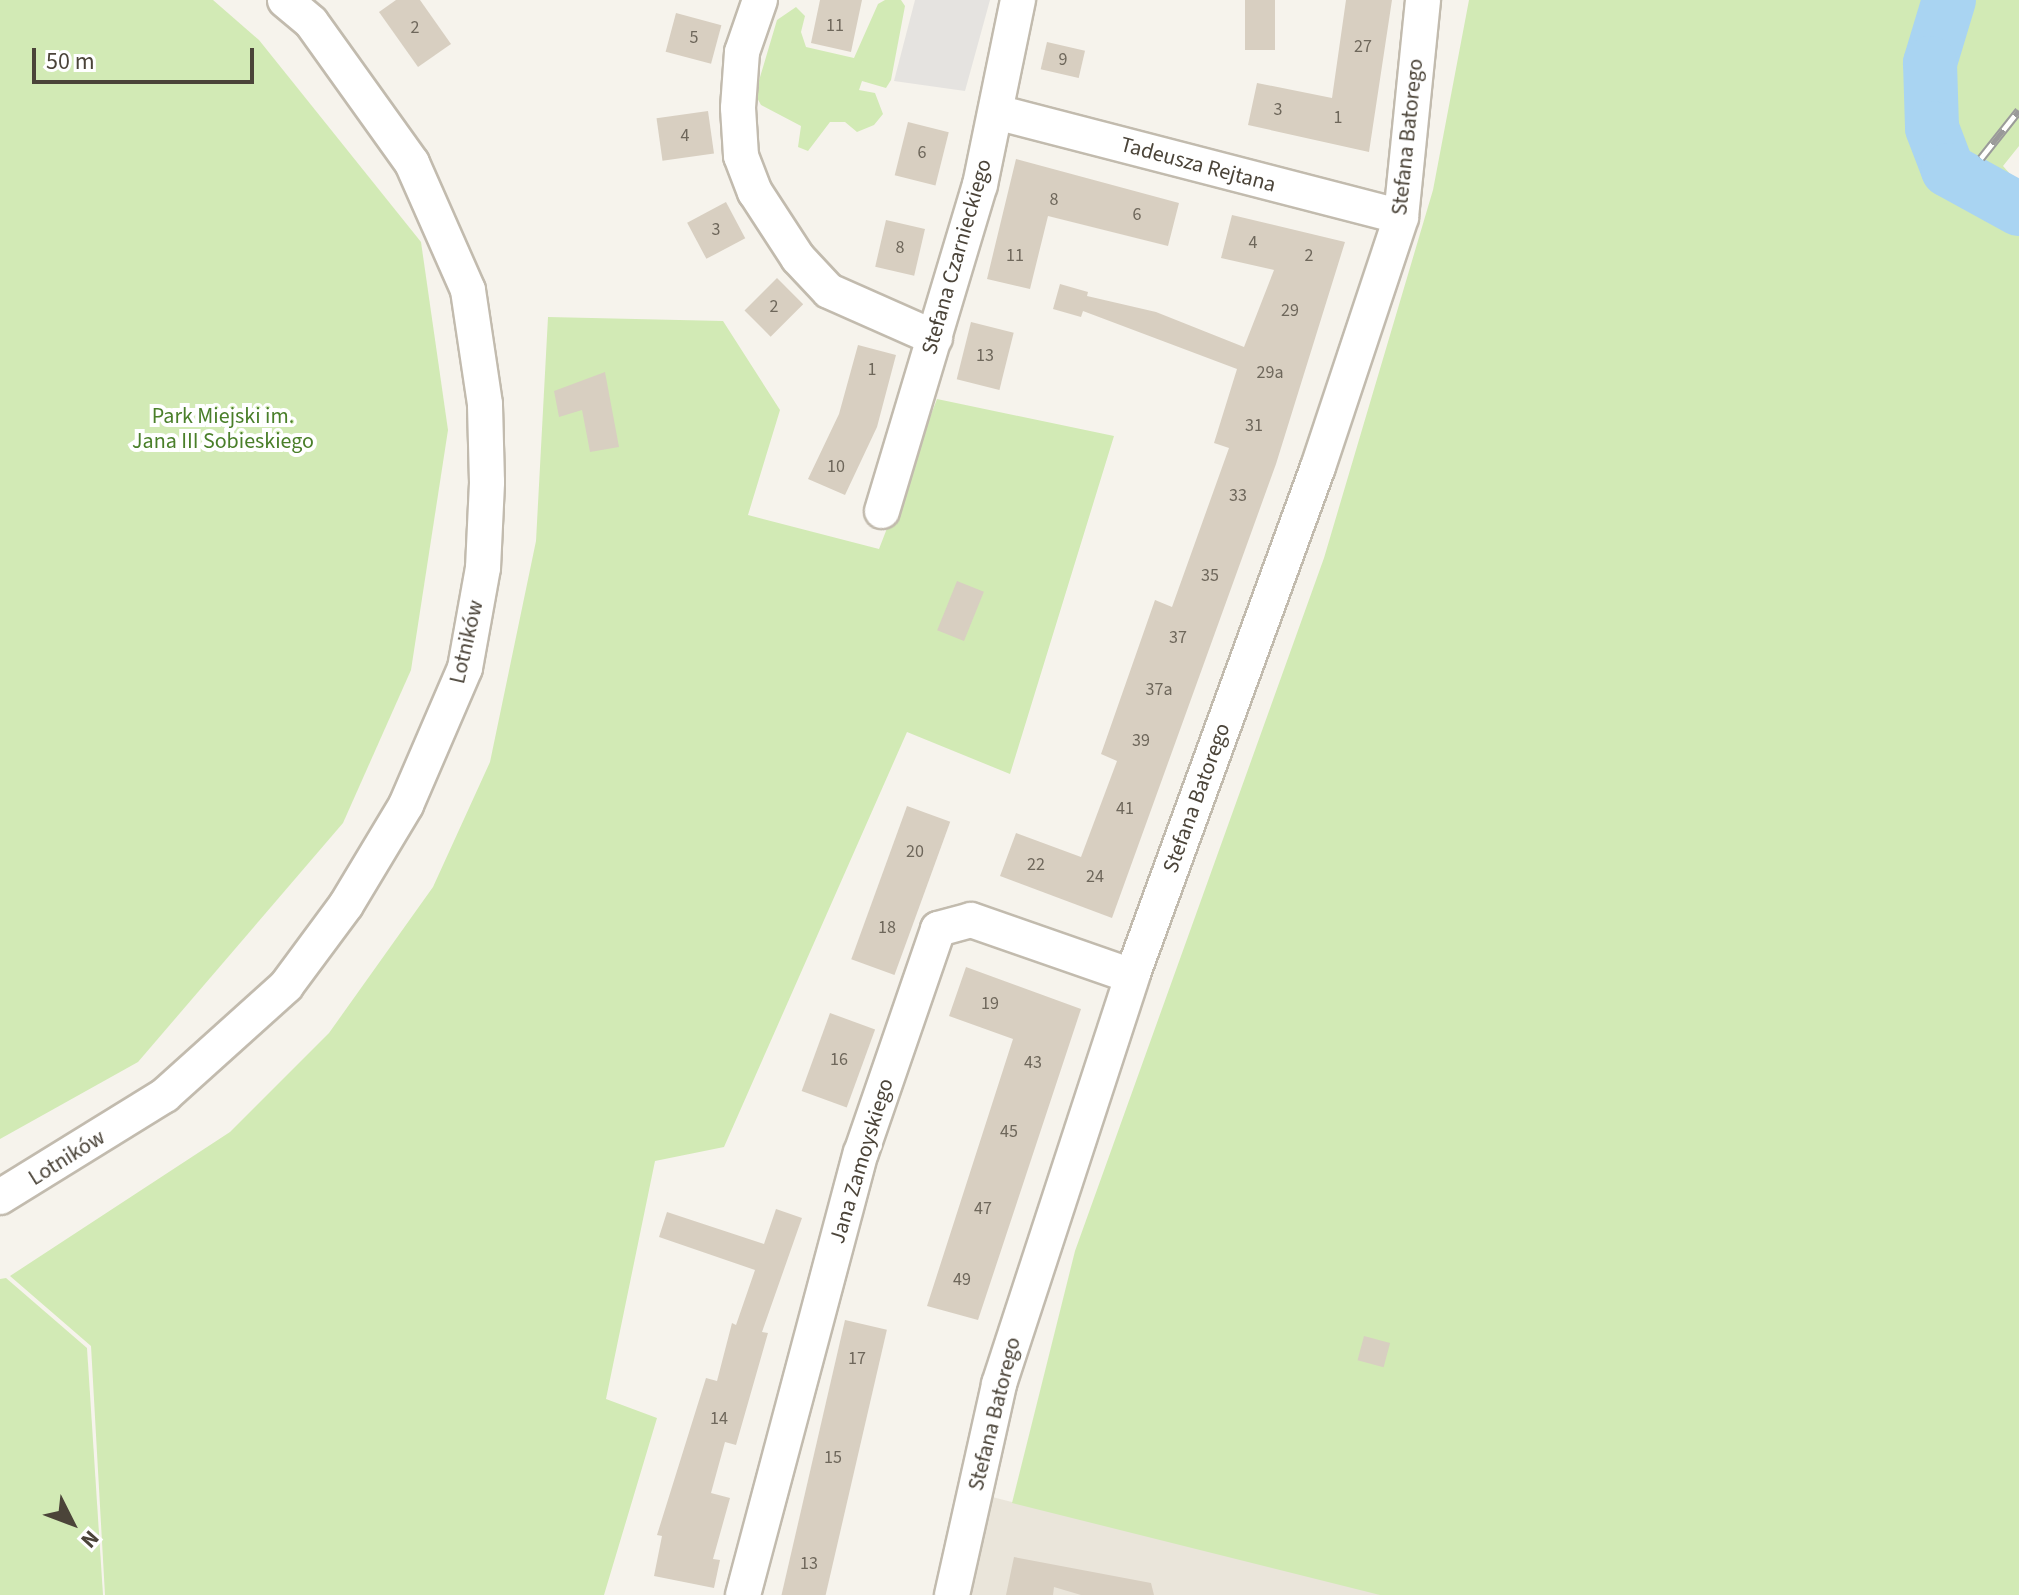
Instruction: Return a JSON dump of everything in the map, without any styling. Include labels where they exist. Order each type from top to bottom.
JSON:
[{"type":"street","name":"Lotników","points":[[0,1197],[165,1095],[286,986],[346,905],[406,805],[465,668],[483,568],[487,482],[485,404],[468,290],[412,163],[323,11],[285,0]]},
{"type":"street","points":[[760,0],[742,52],[738,108],[741,156],[755,192],[798,258],[829,291],[935,338]]},
{"type":"street","name":"Stefana Czarnieckiego","points":[[882,511],[935,338],[996,112],[1018,0]]},
{"type":"street","name":"Stefana Batorego","points":[[952,1595],[999,1384],[1132,976],[1318,467],[1401,217],[1423,0]]},
{"type":"street","name":"Tadeusza Rejtana","points":[[996,112],[1401,217]]},
{"type":"street","name":"Jana Zamoyskiego","points":[[743,1595],[861,1153],[938,929],[971,920],[1132,976]]},
{"type":"shaded area","points":[[915,0],[990,0],[965,91],[894,81]]},
{"type":"shaded area","points":[[992,1497],[1375,1592],[1380,1595],[969,1595]]},
{"type":"green space","name":"Park Miejski im. Jana III Sobieskiego","points":[[0,0],[213,0],[259,40],[421,242],[448,430],[411,670],[343,823],[138,1062],[0,1139]]},
{"type":"green space","points":[[885,0],[901,0],[905,6],[891,80],[886,88],[862,81],[859,90],[875,93],[883,114],[874,125],[857,132],[845,122],[830,122],[808,151],[798,147],[801,126],[761,105],[755,94],[777,20],[796,7],[805,16],[801,32],[806,47],[854,58],[878,4]]},
{"type":"green space","points":[[1469,0],[2019,0],[2019,146],[2003,166],[2019,184],[2019,1595],[1380,1595],[1012,1503],[1075,1251],[1324,558],[1433,190]]},
{"type":"green space","points":[[548,317],[723,321],[780,410],[748,515],[879,549],[937,399],[1114,436],[1010,774],[907,732],[724,1147],[655,1161],[606,1399],[657,1418],[604,1595],[105,1595],[91,1346],[10,1276],[230,1132],[329,1033],[433,887],[490,762],[536,541]]},
{"type":"green space","points":[[6,1278],[87,1348],[103,1595],[0,1595],[0,1279]]},
{"type":"building","points":[[396,0],[420,0],[451,44],[418,67],[379,12]]},
{"type":"building","points":[[820,0],[862,0],[851,52],[811,43]]},
{"type":"building","points":[[1245,0],[1275,0],[1275,50],[1245,50]]},
{"type":"building","points":[[1346,0],[1392,0],[1369,152],[1248,125],[1257,83],[1332,98]]},
{"type":"building","points":[[676,13],[721,25],[711,64],[666,52]]},
{"type":"building","points":[[1047,42],[1085,51],[1079,78],[1041,69]]},
{"type":"building","points":[[708,111],[714,154],[662,161],[657,118]]},
{"type":"building","points":[[908,122],[949,132],[935,186],[895,175]]},
{"type":"building","points":[[1016,159],[1179,203],[1168,246],[1048,216],[1030,289],[987,279]]},
{"type":"building","points":[[726,202],[745,238],[706,259],[687,223]]},
{"type":"building","points":[[1232,215],[1345,242],[1276,464],[1112,918],[1000,876],[1016,833],[1081,857],[1117,761],[1101,754],[1155,600],[1172,607],[1229,448],[1214,443],[1237,369],[1083,311],[1081,317],[1053,309],[1060,284],[1088,292],[1087,296],[1156,312],[1244,347],[1274,270],[1221,258]]},
{"type":"building","points":[[886,220],[925,229],[914,276],[875,267]]},
{"type":"building","points":[[777,278],[803,304],[771,337],[744,311]]},
{"type":"building","points":[[971,322],[1014,333],[999,390],[957,379]]},
{"type":"building","points":[[858,345],[896,355],[877,427],[845,495],[808,479],[839,414]]},
{"type":"building","points":[[605,372],[619,447],[590,452],[582,410],[559,417],[554,391]]},
{"type":"building","points":[[957,581],[984,592],[964,641],[937,630]]},
{"type":"building","points":[[907,806],[950,822],[894,975],[851,959]]},
{"type":"building","points":[[966,967],[1081,1009],[978,1320],[927,1306],[1013,1039],[949,1016]]},
{"type":"building","points":[[830,1013],[875,1029],[847,1107],[802,1091]]},
{"type":"building","points":[[776,1209],[802,1218],[762,1332],[768,1333],[736,1445],[725,1442],[711,1493],[730,1498],[713,1559],[720,1560],[714,1588],[654,1576],[662,1536],[657,1535],[706,1378],[717,1381],[732,1323],[736,1325],[755,1270],[659,1237],[667,1212],[764,1244]]},
{"type":"building","points":[[845,1320],[887,1330],[826,1595],[782,1595]]},
{"type":"building","points":[[1364,1336],[1390,1343],[1384,1367],[1358,1360]]},
{"type":"building","points":[[1014,1557],[1151,1583],[1154,1595],[1081,1595],[1054,1587],[1053,1595],[1006,1595]]},
{"type":"waterway","points":[[1949,0],[1930,63],[1932,128],[1948,170],[2019,209]]},
{"type":"railway","points":[[1981,158],[2019,110]]}]
